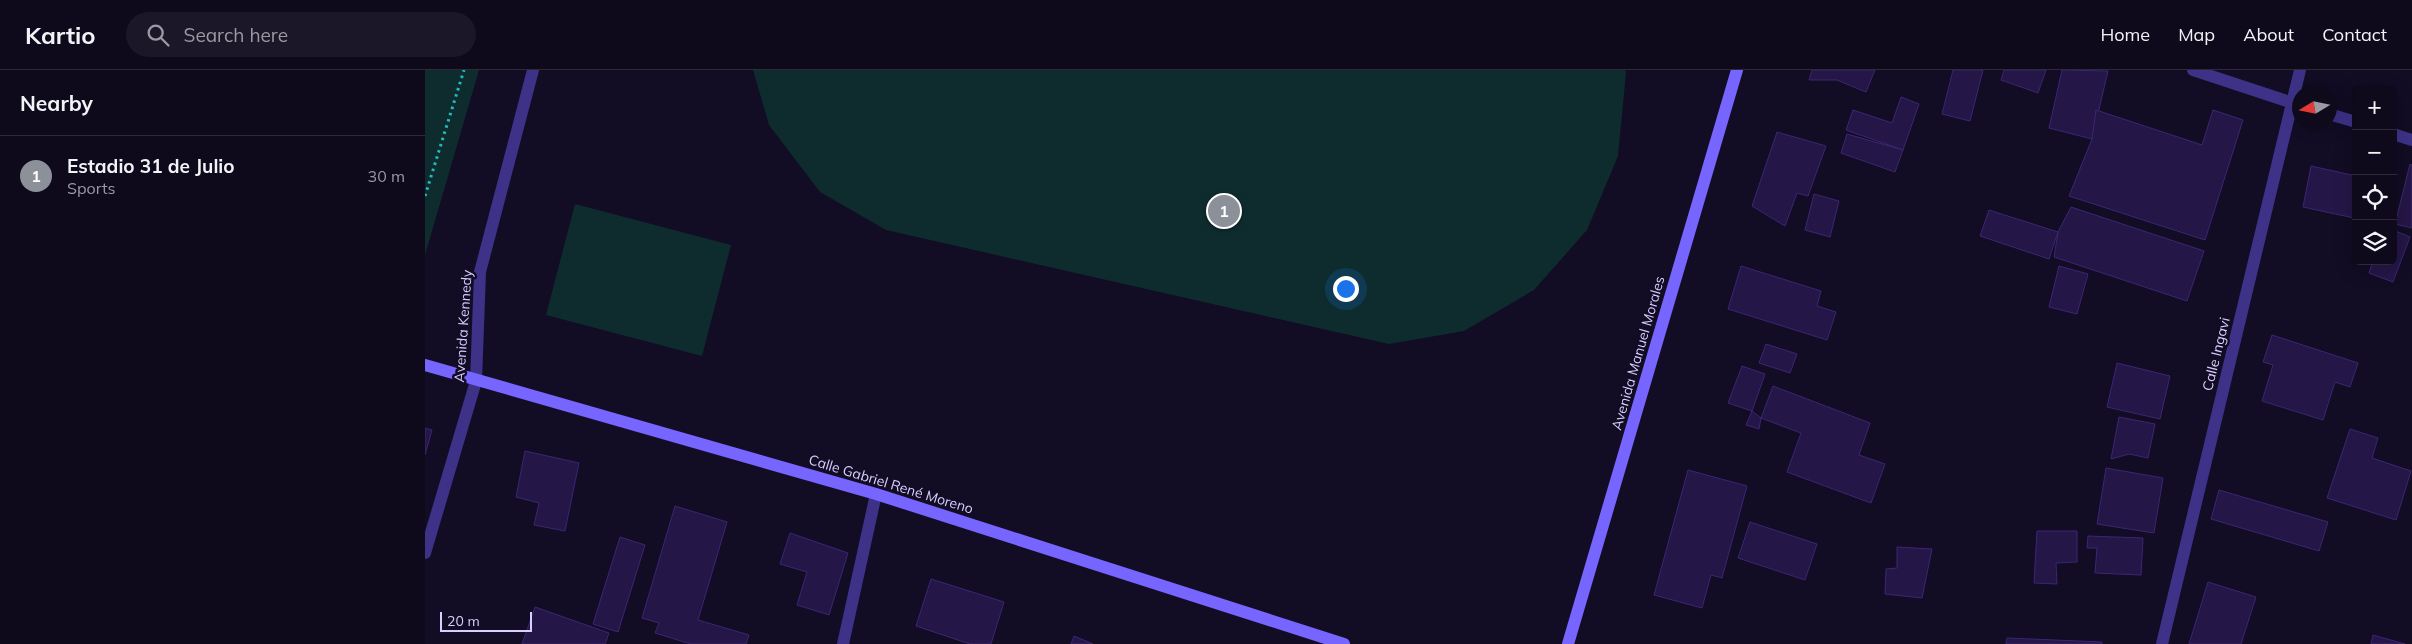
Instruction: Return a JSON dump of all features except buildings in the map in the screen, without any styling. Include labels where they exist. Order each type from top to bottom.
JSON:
[{"type":"street","name":"Avenida Kennedy","points":[[425,554],[476,380],[479,272],[533,70]]},
{"type":"street","name":"Avenida Manuel Morales","points":[[1568,644],[1737,70]]},
{"type":"street","points":[[2193,70],[2292,103]]},
{"type":"street","name":"Calle Ingavi","points":[[2298,85],[2300,70]]},
{"type":"street","points":[[2337,116],[2352,121]]},
{"type":"street","name":"Calle Ingavi","points":[[2162,644],[2292,120]]},
{"type":"street","points":[[2397,135],[2412,140]]},
{"type":"street","name":"Calle Gabriel René Moreno","points":[[425,365],[876,494],[1344,644]]},
{"type":"street","points":[[843,644],[876,494]]},
{"type":"path","points":[[425,196],[464,70]]},
{"type":"green space","points":[[425,70],[479,70],[425,255]]},
{"type":"green space","points":[[753,70],[1625,70],[1626,73],[1618,156],[1587,230],[1534,290],[1464,331],[1389,344],[886,230],[820,192],[769,125]]},
{"type":"green space","points":[[575,204],[731,245],[702,356],[546,315]]},
{"type":"place","name":"Estadio 31 de Julio","points":[[1224,211]]}]
